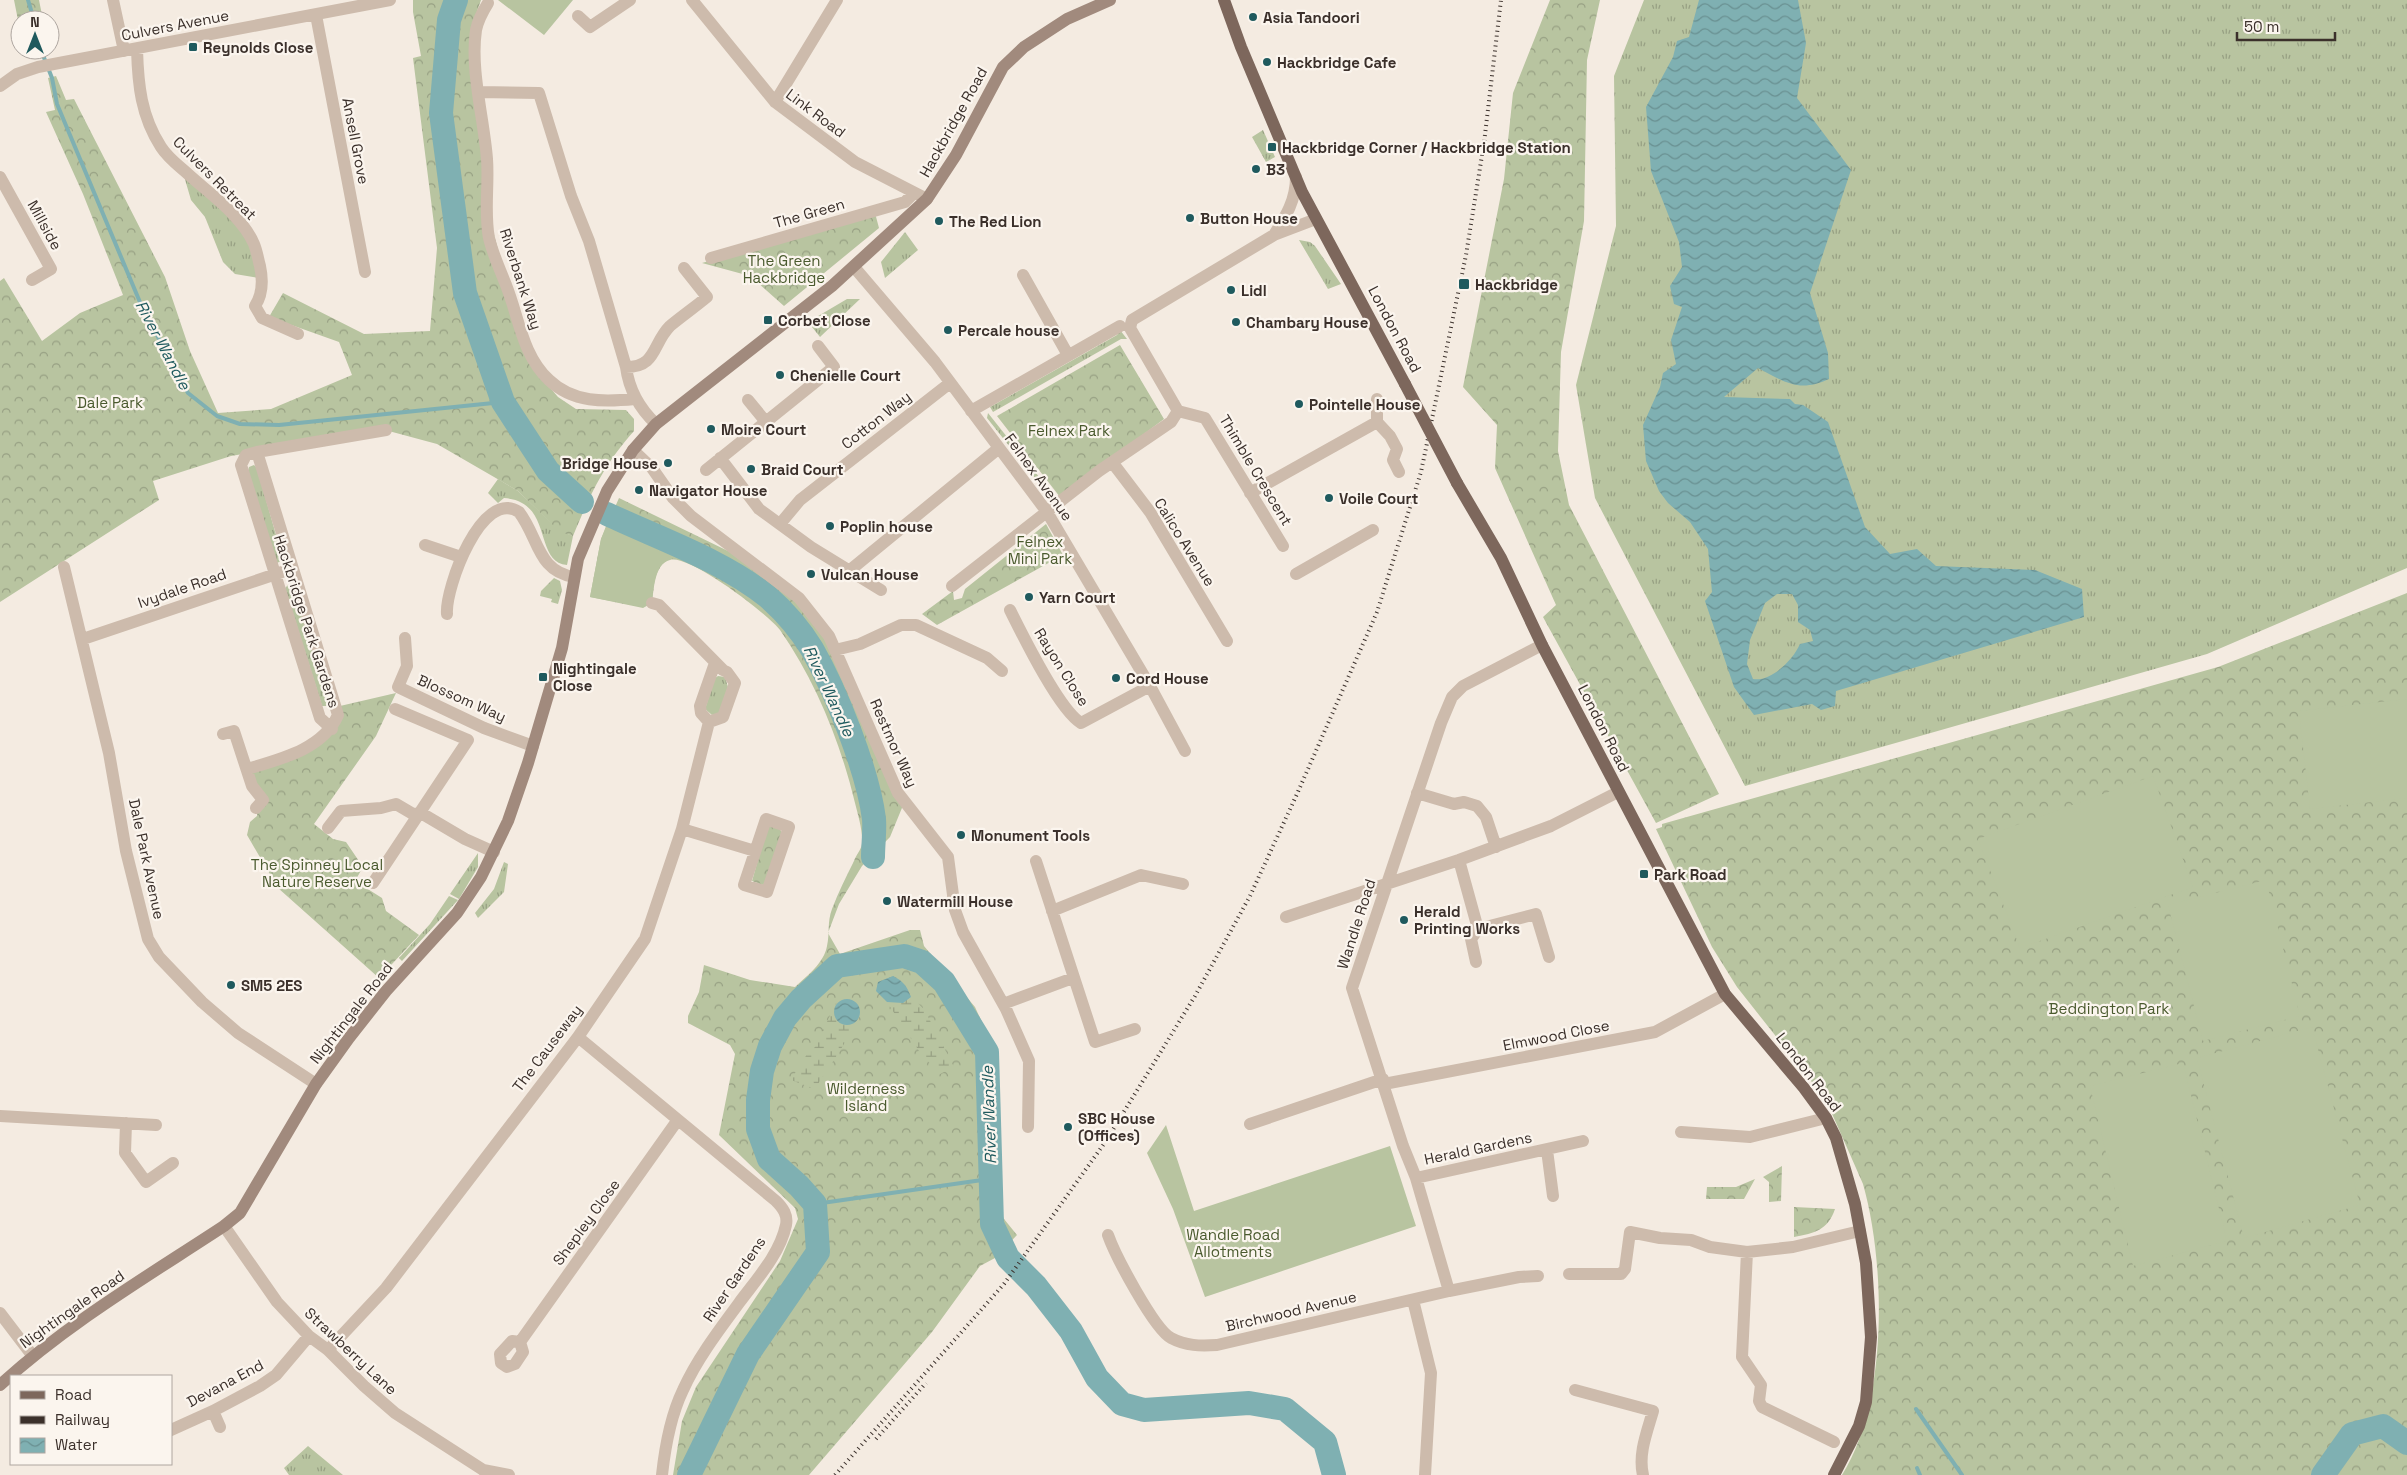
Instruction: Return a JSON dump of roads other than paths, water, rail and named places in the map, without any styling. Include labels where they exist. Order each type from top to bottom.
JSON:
[{"type":"main road","name":"Hackbridge Road","points":[[590,532],[607,491],[633,450],[656,424],[801,312],[854,267],[927,200],[956,155],[1003,67],[1024,47],[1045,31],[1110,0]]},
{"type":"main road","name":"London Road","points":[[1224,0],[1241,47],[1296,177],[1316,219],[1457,483],[1501,558],[1542,645],[1725,994],[1804,1088],[1826,1118],[1836,1138],[1853,1191],[1866,1263],[1871,1337],[1867,1385],[1859,1426],[1834,1475]]},
{"type":"main road","name":"Nightingale Road","points":[[11,1375],[32,1355],[224,1226],[240,1213],[316,1084],[386,990],[464,903],[494,852],[512,813],[562,648],[578,559],[590,532]]},
{"type":"main road","name":"Nightingale Road","points":[[0,1385],[10,1376]]},
{"type":"street","points":[[113,0],[124,51]]},
{"type":"street","name":"Culvers Avenue","points":[[0,86],[18,74],[38,67],[316,15],[348,4],[390,0]]},
{"type":"street","points":[[578,16],[590,26],[630,0]]},
{"type":"street","name":"Link Road","points":[[692,0],[775,102],[855,162],[927,200]]},
{"type":"street","points":[[775,102],[837,0]]},
{"type":"street","name":"Riverbank Way","points":[[488,2],[476,30],[478,92],[487,159],[489,237],[494,256],[506,284],[532,359],[551,382],[581,399],[612,401],[635,398]]},
{"type":"street","name":"Ansell Grove","points":[[316,15],[365,272]]},
{"type":"street","name":"Culvers Retreat","points":[[138,48],[138,82],[142,108],[150,130],[162,150],[229,210],[253,242],[261,272],[260,298],[255,306],[262,318],[298,334]]},
{"type":"street","points":[[478,92],[539,93],[550,121],[572,196],[589,241],[626,367],[628,384],[635,398],[656,424]]},
{"type":"street","name":"Millside","points":[[0,177],[51,269],[32,280]]},
{"type":"street","points":[[1274,235],[1290,209],[1295,192],[1296,177]]},
{"type":"street","name":"The Green","points":[[711,258],[905,202],[913,194]]},
{"type":"street","points":[[971,411],[1068,355],[1125,326],[1274,235],[1316,219]]},
{"type":"street","name":"Felnex Avenue","points":[[854,267],[912,333],[1047,512],[1150,686],[1185,751]]},
{"type":"street","points":[[626,367],[638,367],[649,360],[669,327],[707,297],[684,268]]},
{"type":"street","points":[[1023,276],[1068,355]]},
{"type":"street","points":[[952,586],[1112,462],[1171,422],[1178,412],[1131,330],[1125,326]]},
{"type":"street","points":[[706,470],[834,366],[818,346]]},
{"type":"street","name":"Cotton Way","points":[[780,524],[800,500],[950,383]]},
{"type":"street","points":[[1376,399],[1376,422],[1390,436],[1397,450],[1393,460],[1400,472]]},
{"type":"street","points":[[748,400],[766,422]]},
{"type":"street","name":"Thimble Crescent","points":[[1178,412],[1205,418],[1283,546]]},
{"type":"street","points":[[1250,493],[1376,422]]},
{"type":"street","points":[[257,452],[386,430]]},
{"type":"street","points":[[849,571],[999,448]]},
{"type":"street","name":"Restmor Way","points":[[633,450],[652,468],[674,498],[691,516],[799,598],[829,636],[898,793],[948,857],[955,910],[963,932],[1023,1043],[1031,1068],[1028,1127]]},
{"type":"street","name":"Hackbridge Park Gardens","points":[[257,452],[292,569],[338,715],[332,729],[320,718],[241,465],[246,455],[257,452]]},
{"type":"street","points":[[720,458],[759,509],[811,547],[881,590]]},
{"type":"street","name":"Calico Avenue","points":[[1112,462],[1150,512],[1227,641]]},
{"type":"street","points":[[447,614],[446,602],[465,548],[491,514],[497,510],[508,508],[516,510],[522,516],[550,568],[574,578]]},
{"type":"street","points":[[1296,574],[1373,530]]},
{"type":"street","points":[[425,545],[461,557]]},
{"type":"street","name":"Dale Park Avenue","points":[[64,567],[83,639],[109,753],[135,890],[148,939],[153,950],[202,1002],[236,1031],[316,1084]]},
{"type":"street","name":"Ivydale Road","points":[[83,639],[292,569]]},
{"type":"street","points":[[652,603],[659,605],[727,672],[734,683],[723,717],[709,722],[701,713],[700,706],[715,662]]},
{"type":"street","name":"Rayon Close","points":[[1010,610],[1034,658],[1069,712],[1081,723],[1150,686]]},
{"type":"street","points":[[835,650],[860,644],[901,625],[916,625],[987,658],[1002,670]]},
{"type":"street","name":"Blossom Way","points":[[405,638],[407,666],[398,687],[484,728],[533,746]]},
{"type":"street","name":"Wandle Road","points":[[1449,1292],[1416,1178],[1403,1146],[1384,1081],[1352,988],[1417,793],[1446,709],[1452,697],[1463,686],[1542,645]]},
{"type":"street","points":[[373,883],[468,740],[395,709]]},
{"type":"street","name":"The Causeway","points":[[328,1350],[386,1288],[578,1037],[637,955],[645,939],[682,829],[709,722]]},
{"type":"street","points":[[247,769],[305,749],[332,729]]},
{"type":"street","points":[[223,734],[234,731],[252,786],[263,800],[256,808]]},
{"type":"street","points":[[1286,917],[1459,860],[1550,826],[1618,792]]},
{"type":"street","points":[[1417,793],[1454,804],[1464,802],[1478,806],[1486,817],[1496,846]]},
{"type":"street","points":[[328,828],[341,811],[381,808],[396,804],[413,814],[420,813],[465,839],[494,852]]},
{"type":"street","points":[[766,819],[789,827],[767,892],[744,885],[754,851],[766,819]]},
{"type":"street","points":[[682,829],[754,851]]},
{"type":"street","points":[[1459,860],[1478,929]]},
{"type":"street","points":[[1036,861],[1095,1042],[1135,1029]]},
{"type":"street","points":[[1052,911],[1141,875],[1183,884]]},
{"type":"street","points":[[1476,962],[1471,939],[1478,929],[1536,914],[1549,958]]},
{"type":"street","points":[[1003,1004],[1073,978]]},
{"type":"street","name":"Elmwood Close","points":[[1250,1124],[1384,1081],[1655,1032],[1725,994]]},
{"type":"street","name":"River Gardens","points":[[578,1037],[783,1209],[786,1225],[762,1273],[704,1354],[682,1390],[670,1434],[662,1475]]},
{"type":"street","points":[[0,1116],[156,1125]]},
{"type":"street","points":[[1682,1132],[1750,1137],[1826,1118]]},
{"type":"street","name":"Shepley Close","points":[[520,1342],[677,1121]]},
{"type":"street","points":[[126,1123],[125,1153],[146,1182],[173,1164]]},
{"type":"street","name":"Herald Gardens","points":[[1416,1178],[1547,1150],[1583,1140]]},
{"type":"street","name":"Herald Gardens","points":[[1547,1150],[1553,1196]]},
{"type":"street","name":"Strawberry Lane","points":[[224,1226],[277,1302],[309,1336],[328,1350],[364,1386],[395,1413],[487,1472],[509,1475]]},
{"type":"street","points":[[1570,1274],[1621,1274],[1625,1269],[1630,1232],[1660,1238],[1692,1240],[1710,1247],[1747,1252],[1793,1247],[1860,1231]]},
{"type":"street","name":"Birchwood Avenue","points":[[1108,1235],[1114,1251],[1157,1325],[1170,1338],[1193,1346],[1217,1345],[1449,1292],[1519,1277],[1538,1276]]},
{"type":"street","points":[[1747,1252],[1742,1357],[1760,1384],[1759,1401],[1767,1412],[1795,1422],[1834,1442]]},
{"type":"street","points":[[1413,1300],[1431,1373],[1425,1475]]},
{"type":"street","points":[[0,1313],[32,1355]]},
{"type":"street","name":"Devana End","points":[[172,1430],[213,1411],[276,1375],[309,1336]]},
{"type":"street","points":[[1575,1390],[1653,1411],[1642,1451],[1640,1466],[1643,1475]]},
{"type":"street","points":[[213,1411],[220,1427]]},
{"type":"water","points":[[1699,0],[1798,0],[1806,43],[1797,98],[1851,170],[1810,293],[1828,353],[1829,379],[1809,385],[1792,384],[1758,368],[1724,397],[1790,399],[1795,404],[1803,405],[1828,422],[1865,527],[1890,554],[1917,549],[1936,566],[2035,570],[2082,589],[2084,617],[1836,691],[1835,706],[1821,710],[1812,704],[1754,715],[1734,687],[1705,601],[1712,592],[1708,549],[1690,522],[1668,503],[1659,491],[1646,461],[1643,425],[1660,387],[1663,373],[1676,364],[1671,340],[1682,307],[1674,304],[1670,286],[1682,267],[1679,242],[1651,171],[1646,107],[1673,57],[1677,41],[1689,37]],"holes":[[[1777,594],[1792,594],[1798,605],[1798,622],[1810,630],[1813,641],[1800,644],[1781,669],[1767,677],[1753,679],[1747,664],[1750,640],[1765,603]]]},
{"type":"water","points":[[893,976],[904,984],[911,997],[903,1003],[887,1002],[876,991],[878,982]]},
{"type":"water","points":[[847,999],[856,1003],[860,1012],[856,1021],[847,1025],[838,1021],[834,1012],[838,1003]]},
{"type":"waterway","name":"River Wandle","points":[[28,0],[31,10]]},
{"type":"waterway","name":"River Wandle","points":[[456,0],[449,20],[441,113],[465,293],[503,402],[548,471],[582,502]]},
{"type":"waterway","name":"River Wandle","points":[[45,60],[52,78],[57,104],[142,307],[188,393],[217,416],[240,424],[279,425],[503,402]]},
{"type":"waterway","name":"River Wandle","points":[[607,514],[690,551],[731,572],[768,597],[797,628],[821,666],[841,709],[858,755],[871,800],[874,819],[873,857]]},
{"type":"waterway","name":"River Wandle","points":[[689,1475],[748,1354],[818,1252],[815,1204],[799,1186],[769,1159],[758,1129],[758,1100],[762,1071],[770,1046],[785,1018],[801,999],[837,966],[904,956],[922,962],[944,982],[987,1052],[992,1224],[1008,1258],[1036,1286],[1071,1331],[1097,1378],[1122,1404],[1144,1410],[1249,1403],[1285,1409],[1325,1442],[1334,1475]]},
{"type":"waterway","points":[[815,1204],[989,1179]]},
{"type":"waterway","points":[[1916,1409],[1962,1475]]},
{"type":"waterway","name":"River Wandle","points":[[2323,1475],[2352,1434],[2383,1426],[2407,1443]]},
{"type":"waterway","points":[[1917,1468],[1920,1475]]},
{"type":"railway","points":[[835,1475],[1004,1284],[1106,1141],[1195,996],[1250,896],[1297,794],[1377,612],[1421,472],[1466,255],[1484,143],[1501,0]]},
{"type":"railway","points":[[876,1439],[926,1383]]},
{"type":"place","name":"Asia Tandoori","points":[[1253,17]]},
{"type":"place","name":"Reynolds Close","points":[[193,47]]},
{"type":"place","name":"Hackbridge Cafe","points":[[1267,62]]},
{"type":"place","name":"Hackbridge Corner / Hackbridge Station","points":[[1272,147]]},
{"type":"place","name":"B3","points":[[1256,169]]},
{"type":"place","name":"Button House","points":[[1190,218]]},
{"type":"place","name":"The Red Lion","points":[[939,221]]},
{"type":"place","name":"Hackbridge","points":[[1464,284]]},
{"type":"place","name":"Lidl","points":[[1231,290]]},
{"type":"place","name":"Corbet Close","points":[[768,320]]},
{"type":"place","name":"Chambary House","points":[[1236,322]]},
{"type":"place","name":"Percale house","points":[[948,330]]},
{"type":"place","name":"Chenielle Court","points":[[780,375]]},
{"type":"place","name":"Pointelle House","points":[[1299,404]]},
{"type":"place","name":"Moire Court","points":[[711,429]]},
{"type":"place","name":"Bridge House","points":[[668,463]]},
{"type":"place","name":"Braid Court","points":[[751,469]]},
{"type":"place","name":"Navigator House","points":[[639,490]]},
{"type":"place","name":"Voile Court","points":[[1329,498]]},
{"type":"place","name":"Poplin house","points":[[830,526]]},
{"type":"place","name":"Vulcan House","points":[[811,574]]},
{"type":"place","name":"Yarn Court","points":[[1029,597]]},
{"type":"place","name":"Nightingale Close","points":[[543,677]]},
{"type":"place","name":"Cord House","points":[[1116,678]]},
{"type":"place","name":"Monument Tools","points":[[961,835]]},
{"type":"place","name":"Park Road","points":[[1644,874]]},
{"type":"place","name":"Watermill House","points":[[887,901]]},
{"type":"place","name":"Herald Printing Works","points":[[1404,920]]},
{"type":"place","name":"SM5 2ES","points":[[231,985]]},
{"type":"place","name":"SBC House (Offices)","points":[[1068,1127]]},
{"type":"park label","name":"The Green Hackbridge","points":[[784,268]]},
{"type":"park label","name":"Dale Park","points":[[110,402]]},
{"type":"park label","name":"Felnex Park","points":[[1069,430]]},
{"type":"park label","name":"Felnex Mini Park","points":[[1040,550]]},
{"type":"park label","name":"The Spinney Local Nature Reserve","points":[[317,872]]},
{"type":"park label","name":"Beddington Park","points":[[2109,1008]]},
{"type":"park label","name":"Wilderness Island","points":[[866,1096]]},
{"type":"park label","name":"Wandle Road Allotments","points":[[1233,1242]]}]
